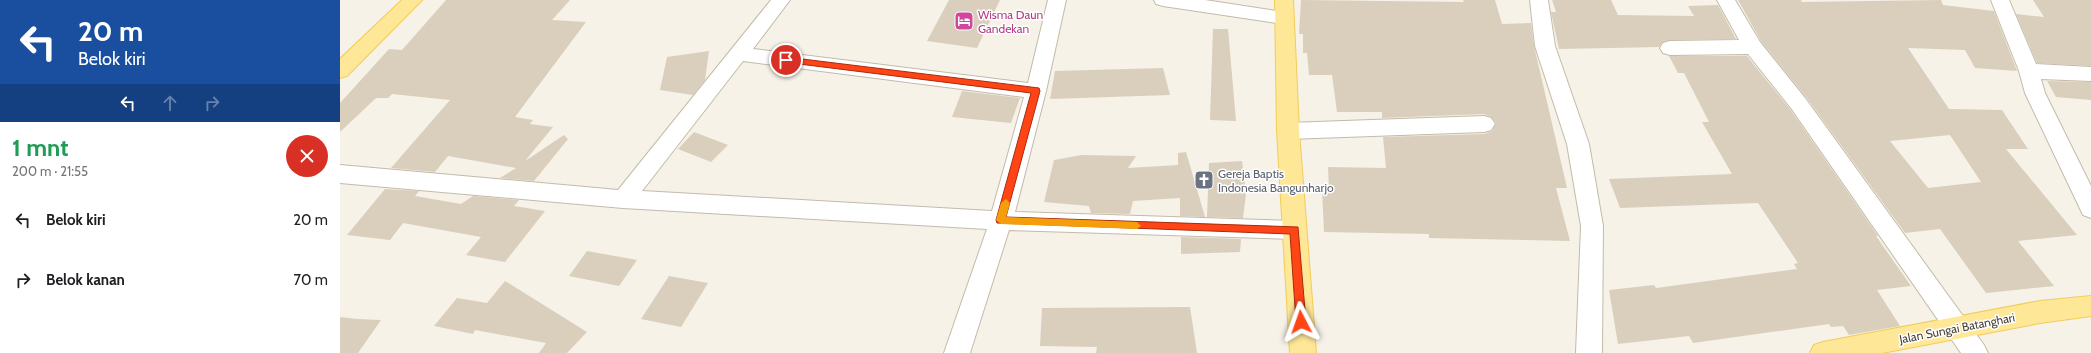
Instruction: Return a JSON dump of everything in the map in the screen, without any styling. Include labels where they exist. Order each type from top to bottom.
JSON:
[{"type":"main road","points":[[340,71],[413,0]]},
{"type":"main road","points":[[1283,9],[1288,131],[1304,353]]},
{"type":"main road","name":"Jalan Sungai Batanghari","points":[[1823,353],[2040,312],[2091,306]]},
{"type":"street","points":[[623,199],[781,0]]},
{"type":"street","points":[[957,353],[1001,220],[1036,91],[1056,0]]},
{"type":"street","points":[[1163,0],[1283,9]]},
{"type":"street","points":[[1539,0],[1545,46],[1578,144],[1592,226],[1589,353]]},
{"type":"street","points":[[1726,0],[1753,47],[1798,103],[1975,353]]},
{"type":"street","points":[[2000,0],[2029,71],[2035,93],[2091,209]]},
{"type":"street","points":[[1670,48],[1753,47]]},
{"type":"street","points":[[739,54],[1036,91]]},
{"type":"street","points":[[2029,71],[2091,74]]},
{"type":"street","points":[[1288,131],[1484,124]]},
{"type":"street","points":[[340,174],[623,199],[1001,220],[1295,230]]},
{"type":"building","points":[[446,0],[570,0],[552,20],[586,22],[515,117],[533,120],[530,124],[553,127],[525,161],[564,135],[568,139],[534,181],[500,178],[516,168],[448,156],[435,172],[391,168],[450,100],[392,94],[388,98],[376,98],[340,132],[340,103],[389,49],[402,50]]},
{"type":"building","name":"Wisma Daun Gandekan","points":[[949,0],[1000,0],[977,48],[927,41]]},
{"type":"building","points":[[1301,0],[1464,2],[1463,0],[1495,0],[1502,24],[1531,23],[1534,46],[1567,188],[1556,188],[1570,241],[1429,238],[1429,234],[1324,232],[1322,189],[1329,189],[1328,167],[1386,168],[1383,137],[1484,134],[1492,131],[1496,123],[1491,117],[1484,114],[1382,118],[1382,112],[1337,112],[1332,75],[1309,75],[1307,53],[1303,53],[1303,34],[1299,34]]},
{"type":"building","points":[[1552,0],[1611,0],[1618,15],[1694,16],[1688,6],[1718,5],[1736,39],[1670,40],[1663,42],[1659,47],[1559,49],[1551,12],[1556,12]]},
{"type":"building","points":[[1738,0],[1801,0],[1802,2],[1941,0],[1943,5],[1994,11],[2017,71],[1975,68],[1965,50],[1908,48],[1949,109],[2002,110],[2028,149],[2006,149],[2077,235],[2018,241],[2054,286],[1986,293],[1940,229],[1905,233],[1806,97],[1761,41]],"holes":[[[1950,135],[1981,182],[1928,188],[1890,141]]]},
{"type":"building","points":[[2033,0],[2091,0],[2091,66],[2037,63],[2016,14],[2044,17]]},
{"type":"building","points":[[1213,29],[1228,29],[1236,121],[1210,120]]},
{"type":"building","points":[[709,51],[705,80],[693,95],[660,90],[667,57]]},
{"type":"building","points":[[1669,56],[1747,56],[1790,109],[1911,286],[1877,290],[1900,326],[1849,335],[1843,326],[1831,327],[1829,324],[1693,343],[1689,336],[1618,344],[1609,290],[1654,285],[1656,288],[1797,269],[1794,264],[1798,263],[1758,203],[1620,208],[1609,179],[1732,174],[1702,122],[1709,122],[1684,73],[1678,73]]},
{"type":"building","points":[[1163,68],[1170,95],[1050,99],[1055,71]]},
{"type":"building","points":[[2047,81],[2091,82],[2091,100],[2056,97]]},
{"type":"building","points":[[962,91],[1020,98],[1011,123],[952,117]]},
{"type":"building","points":[[694,132],[728,145],[711,162],[678,149]]},
{"type":"building","points":[[1186,152],[1205,217],[1180,216],[1180,198],[1133,201],[1130,214],[1091,213],[1089,206],[1044,202],[1054,160],[1082,155],[1136,156],[1128,168],[1178,165],[1178,153]]},
{"type":"building","points":[[1242,161],[1246,194],[1243,218],[1207,217],[1209,163]]},
{"type":"building","points":[[385,189],[419,191],[415,196],[461,204],[473,196],[519,200],[514,206],[545,211],[505,262],[466,255],[481,237],[403,223],[390,240],[347,235]]},
{"type":"building","points":[[1181,237],[1241,239],[1240,252],[1181,254]]},
{"type":"building","points":[[587,251],[637,260],[619,286],[569,276]]},
{"type":"building","points":[[669,276],[708,283],[681,327],[641,319]]},
{"type":"building","points":[[505,281],[587,332],[567,353],[539,353],[546,343],[475,330],[473,334],[434,326],[457,298],[487,303]]},
{"type":"building","points":[[1190,307],[1197,353],[1096,353],[1097,347],[1040,346],[1042,308]]},
{"type":"building","points":[[340,317],[381,320],[358,353],[340,353]]},
{"type":"slow traffic","points":[[1006,203],[1001,220],[1137,226]]},
{"type":"place","name":"Wisma Daun Gandekan","points":[[964,21]]},
{"type":"place","name":"Gereja Baptis Indonesia Bangunharjo","points":[[1204,180]]},
{"type":"route","points":[[786,60],[1036,91],[1001,220],[1247,230],[1295,230],[1301,322]]}]
